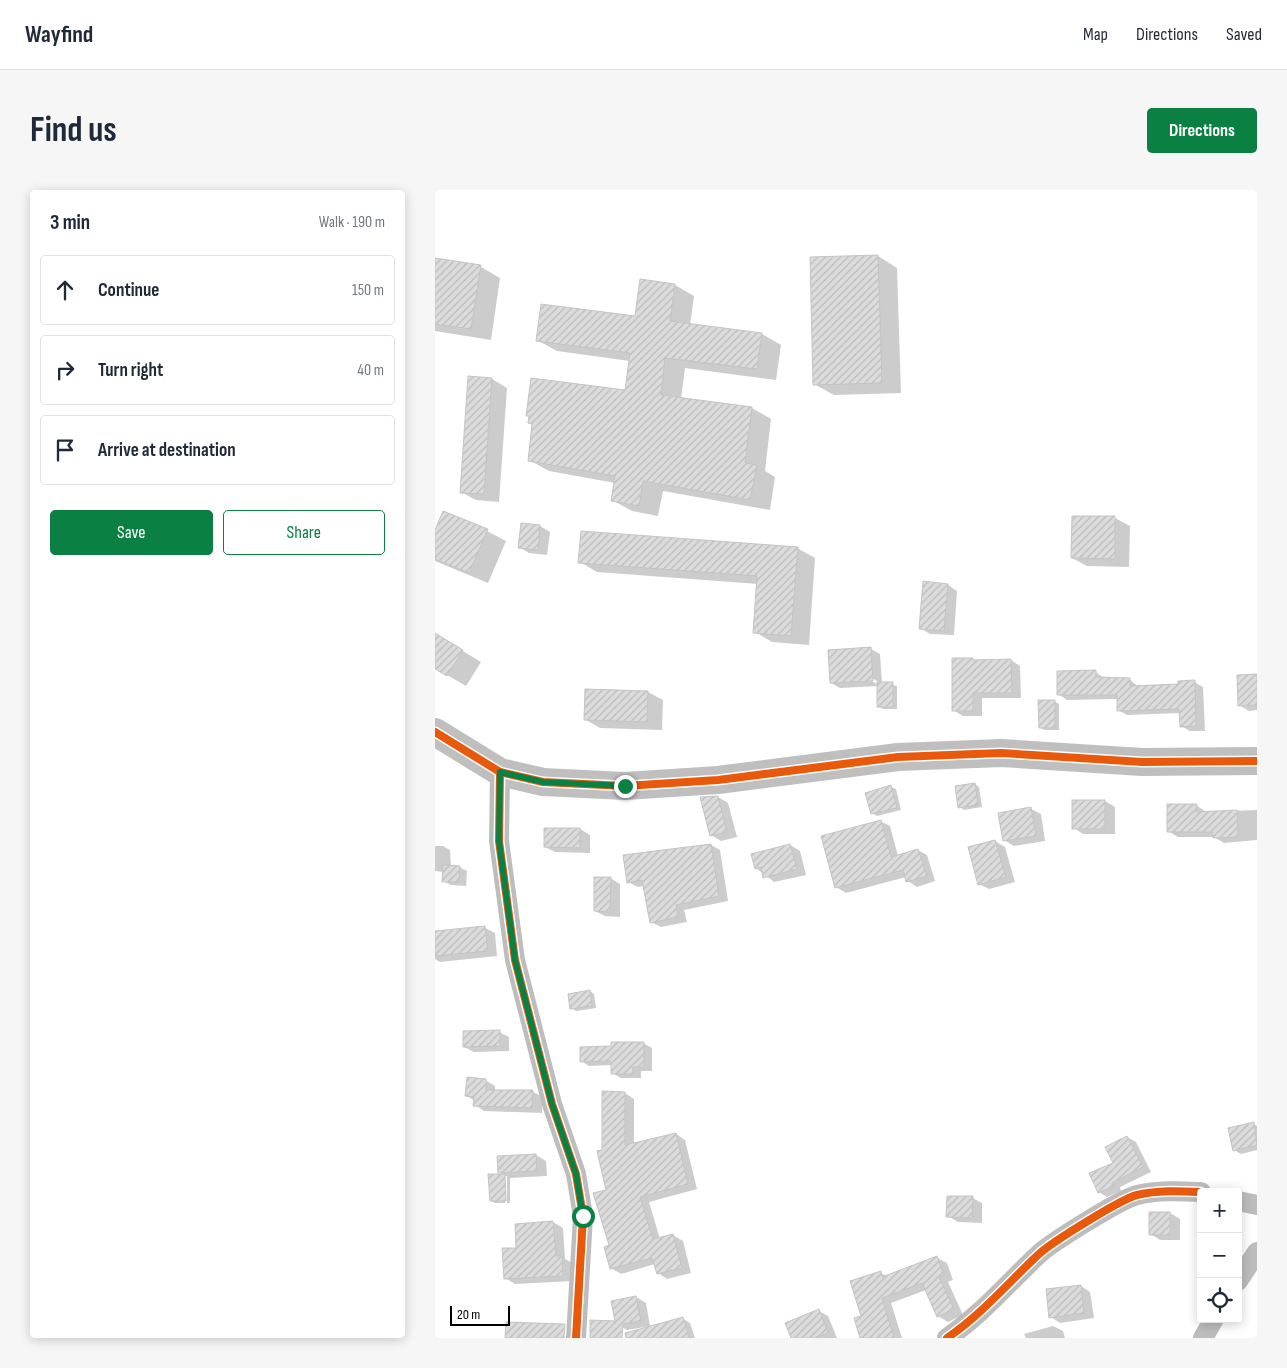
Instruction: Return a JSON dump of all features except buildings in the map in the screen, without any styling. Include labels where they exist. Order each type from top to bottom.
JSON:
[{"type":"main road","points":[[435,732],[500,772],[543,782],[625,786],[718,780],[899,756],[1001,753],[1141,762],[1257,761]]},
{"type":"street","points":[[500,772],[499,841],[515,960],[552,1104],[576,1174],[583,1216],[576,1338]]},
{"type":"street","points":[[947,1338],[963,1327],[1041,1252],[1082,1226],[1135,1195],[1170,1190],[1197,1192]]},
{"type":"street","points":[[1242,1202],[1257,1205]]},
{"type":"street","points":[[1240,1278],[1257,1252]]},
{"type":"street","points":[[1203,1338],[1212,1323]]},
{"type":"cycle path","points":[[435,732],[500,772],[543,782],[625,786],[718,780],[898,757],[1001,753],[1142,762],[1257,761]]},
{"type":"cycle path","points":[[500,772],[499,841],[515,960],[552,1104],[576,1174],[583,1216],[576,1338]]},
{"type":"cycle path","points":[[947,1338],[983,1309],[1039,1254],[1102,1212],[1129,1198],[1145,1193],[1197,1192]]},
{"type":"route","points":[[583,1216],[576,1174],[552,1104],[515,960],[499,841],[500,772],[543,782],[625,786]]}]
